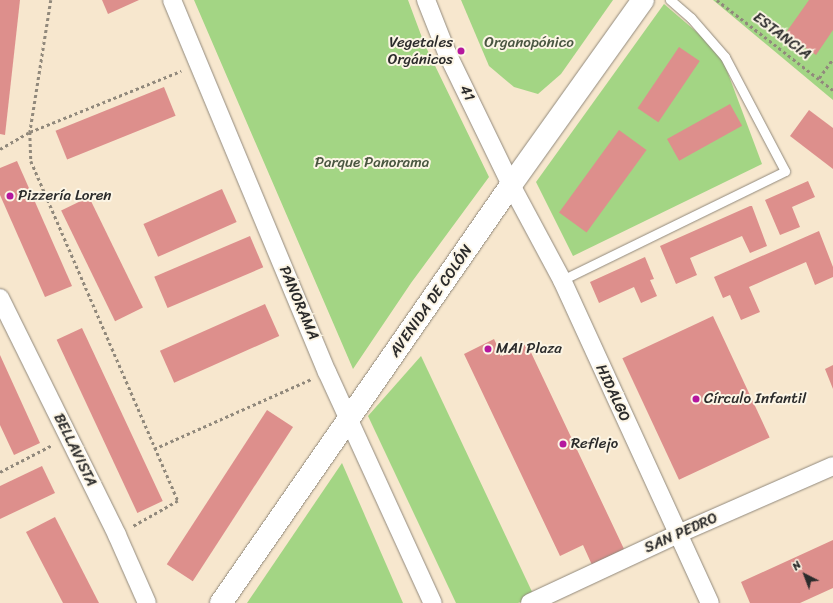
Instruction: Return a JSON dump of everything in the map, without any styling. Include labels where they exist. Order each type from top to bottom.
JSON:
[{"type":"main road","name":"AVENIDA DE COLÓN","points":[[221,603],[511,185],[643,0]]},
{"type":"street","name":"PANORAMA","points":[[172,0],[327,372],[433,603]]},
{"type":"street","name":"41","points":[[426,0],[447,53],[511,185]]},
{"type":"street","name":"HIDALGO","points":[[511,185],[562,280],[710,603]]},
{"type":"street","name":"BELLAVISTA","points":[[0,298],[117,535],[147,603]]},
{"type":"street","name":"SAN PEDRO","points":[[530,603],[678,534],[833,466]]},
{"type":"lane","points":[[562,280],[785,171],[725,58],[691,18],[670,0]]},
{"type":"path","points":[[51,0],[30,132],[31,160],[154,449],[178,501],[117,535]]},
{"type":"path","name":"ESTANCIA","points":[[717,0],[833,90]]},
{"type":"path","points":[[819,78],[833,59]]},
{"type":"path","points":[[0,149],[30,132],[199,63]]},
{"type":"path","points":[[154,449],[327,372]]},
{"type":"path","points":[[0,472],[68,437]]},
{"type":"green space","name":"Parque Panorama","points":[[194,0],[408,0],[424,43],[489,177],[411,283],[353,369]]},
{"type":"green space","name":"Organopónico","points":[[461,0],[613,0],[561,74],[538,94],[514,87],[489,66]]},
{"type":"green space","points":[[713,0],[833,0],[833,100]]},
{"type":"green space","points":[[664,4],[720,52],[762,164],[573,256],[536,182]]},
{"type":"green space","points":[[421,356],[534,596],[518,603],[456,603],[368,416]]},
{"type":"green space","points":[[342,463],[403,603],[247,603]]},
{"type":"building","points":[[0,0],[20,0],[5,135],[0,134]]},
{"type":"building","points":[[102,0],[139,0],[108,14]]},
{"type":"building","points":[[809,0],[833,0],[833,30],[816,55],[785,34]]},
{"type":"building","points":[[679,47],[700,61],[658,122],[638,108]]},
{"type":"building","points":[[164,87],[176,116],[67,160],[56,131]]},
{"type":"building","points":[[730,104],[742,126],[679,161],[667,139]]},
{"type":"building","points":[[809,110],[833,128],[833,169],[790,136]]},
{"type":"building","points":[[619,130],[647,150],[587,233],[559,213]]},
{"type":"building","points":[[17,161],[72,286],[45,297],[0,195],[0,168]]},
{"type":"building","points":[[808,181],[815,197],[792,207],[800,227],[780,235],[765,200]]},
{"type":"building","points":[[222,189],[237,222],[158,257],[143,224]]},
{"type":"building","points":[[89,197],[143,308],[115,321],[61,211]]},
{"type":"building","points":[[752,206],[767,246],[750,253],[742,236],[690,258],[697,275],[676,284],[660,246]]},
{"type":"building","points":[[819,231],[833,267],[833,277],[815,285],[806,262],[749,287],[760,312],[741,320],[730,295],[723,298],[714,277]]},
{"type":"building","points":[[250,236],[263,267],[168,308],[154,277]]},
{"type":"building","points":[[645,257],[654,279],[650,280],[657,296],[641,303],[634,287],[599,303],[590,282]]},
{"type":"building","points":[[265,304],[279,336],[174,383],[160,351]]},
{"type":"building","name":"Círculo Infantil","points":[[713,316],[770,437],[679,480],[622,358]]},
{"type":"building","points":[[82,328],[163,501],[137,513],[57,340]]},
{"type":"building","points":[[494,339],[502,356],[527,344],[624,549],[592,565],[583,545],[560,556],[464,354]]},
{"type":"building","points":[[0,355],[40,443],[14,455],[0,425]]},
{"type":"building","points":[[833,365],[833,389],[825,369]]},
{"type":"building","points":[[267,410],[293,427],[193,581],[167,564]]},
{"type":"building","points":[[42,466],[55,493],[0,519],[0,486]]},
{"type":"building","points":[[55,517],[99,603],[63,603],[26,532]]},
{"type":"building","points":[[833,540],[833,588],[800,603],[750,603],[741,582]]},
{"type":"place","name":"Vegetales Orgánicos","points":[[461,51]]},
{"type":"place","name":"Pizzería Loren","points":[[10,196]]},
{"type":"place","name":"MAI Plaza","points":[[488,349]]},
{"type":"place","name":"Círculo Infantil","points":[[696,399]]},
{"type":"place","name":"Reflejo","points":[[563,444]]}]
